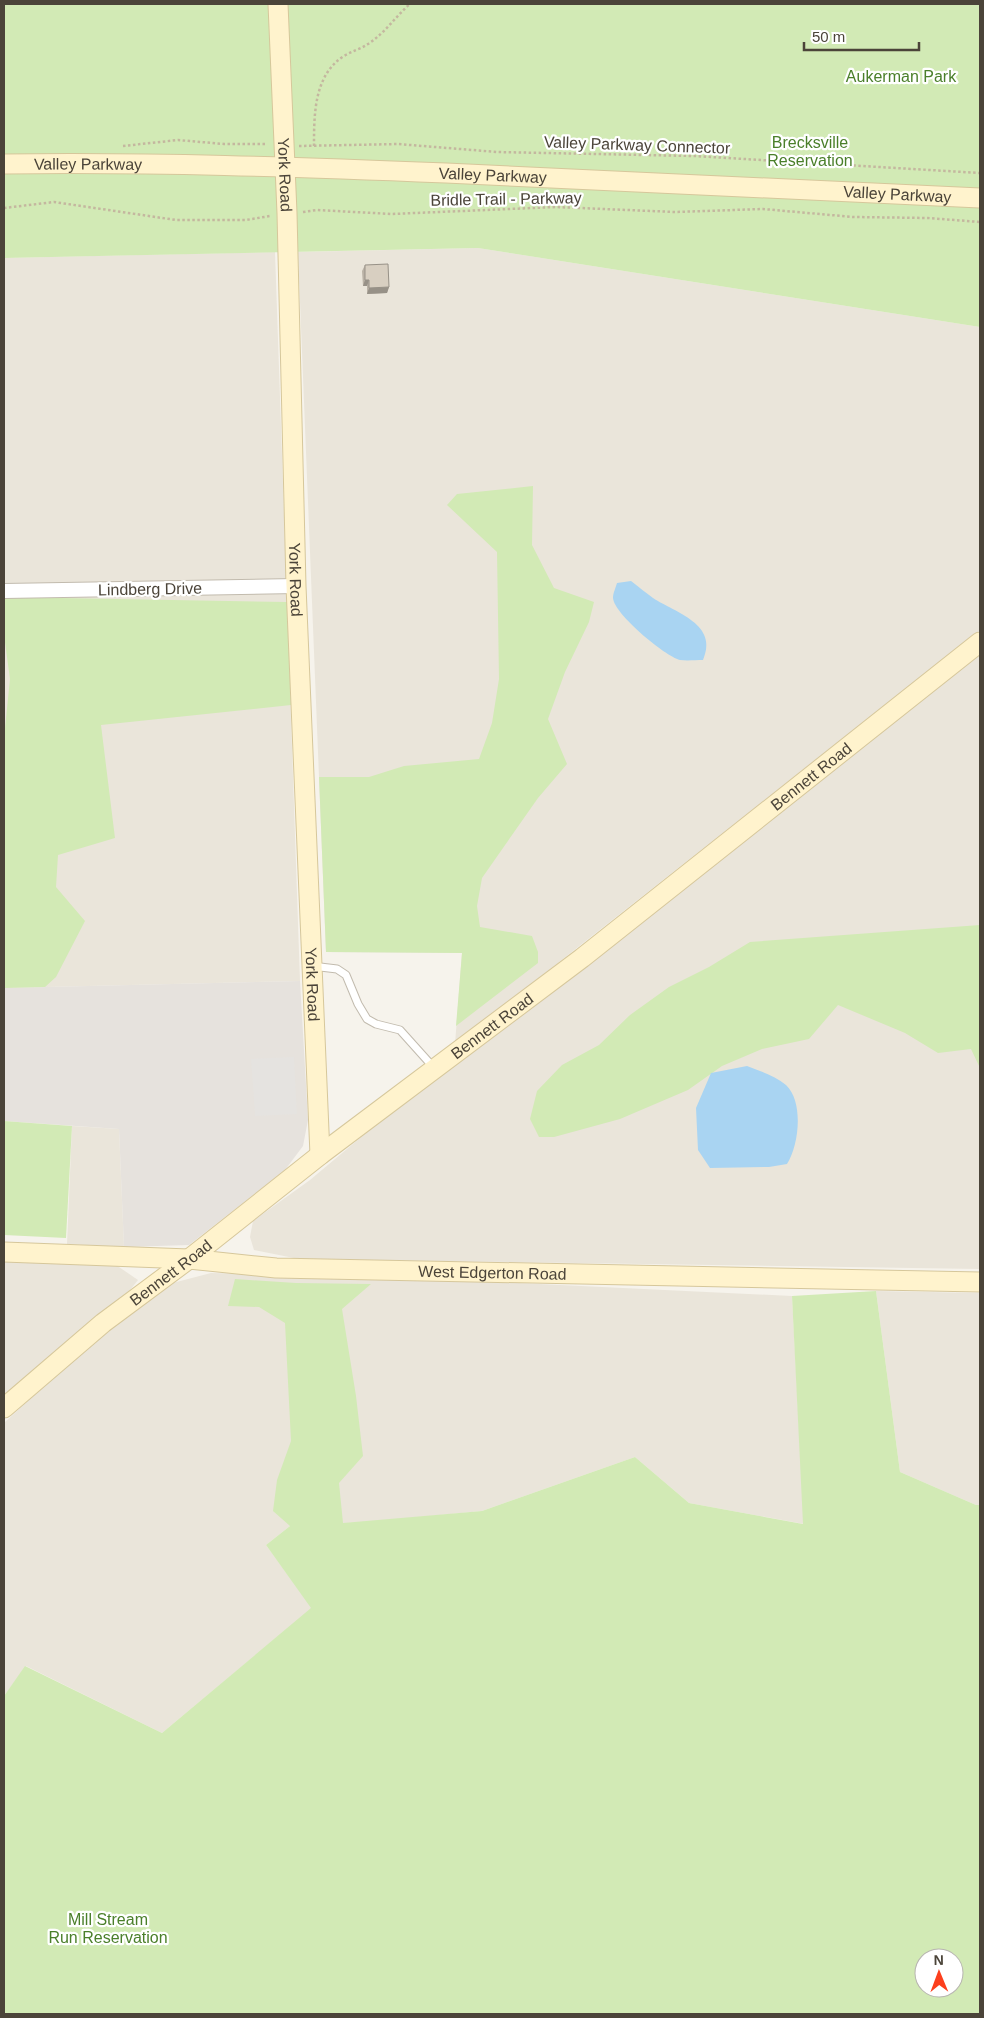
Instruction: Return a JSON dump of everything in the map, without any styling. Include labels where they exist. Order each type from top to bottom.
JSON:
[{"type":"street","name":"York Road","points":[[278,4],[286,213],[296,586],[320,1155]]},
{"type":"street","name":"Valley Parkway","points":[[4,164],[104,163],[283,167],[691,183],[980,198]]},
{"type":"street","name":"Lindberg Drive","points":[[4,591],[296,586]]},
{"type":"street","name":"Bennett Road","points":[[4,1408],[103,1323],[189,1259],[320,1155],[582,958],[980,642]]},
{"type":"street","name":"West Edgerton Road","points":[[4,1252],[189,1259],[276,1268],[980,1282]]},
{"type":"lane","points":[[312,966],[337,969],[346,975],[358,1004],[367,1019],[376,1024],[400,1030],[435,1069]]},
{"type":"path","points":[[314,146],[314,116],[319,90],[329,68],[344,56],[368,44],[385,31],[410,4]]},
{"type":"path","points":[[120,146],[178,140],[224,144],[273,143]]},
{"type":"path","name":"Valley Parkway Connector","points":[[292,147],[398,144],[497,152],[694,156],[980,173]]},
{"type":"path","name":"Bridle Trail - Parkway","points":[[4,208],[54,202],[176,220],[246,220],[317,210],[392,214],[556,207],[674,212],[763,209],[853,217],[928,218],[980,222]]},
{"type":"shaded area","points":[[478,248],[980,327],[980,630],[455,1044],[462,953],[326,952],[298,252]]},
{"type":"shaded area","points":[[275,252],[300,981],[4,988],[4,258]]},
{"type":"shaded area","points":[[980,653],[980,1269],[299,1259],[254,1250],[250,1237],[253,1221],[310,1180],[403,1102]]},
{"type":"shaded area","points":[[300,981],[308,1120],[303,1146],[285,1170],[189,1245],[124,1247],[119,1129],[4,1121],[4,988]]},
{"type":"shaded area","points":[[294,1057],[297,1114],[255,1116],[251,1059]]},
{"type":"shaded area","points":[[72,1126],[119,1129],[124,1247],[67,1244]]},
{"type":"shaded area","points":[[4,1259],[116,1265],[138,1280],[130,1290],[4,1398]]},
{"type":"shaded area","points":[[211,1273],[412,1278],[792,1296],[804,1524],[689,1503],[635,1457],[482,1511],[366,1522],[290,1526],[266,1545],[312,1608],[162,1733],[26,1666],[4,1696],[4,1423],[67,1365],[165,1285]]},
{"type":"shaded area","points":[[876,1291],[980,1293],[980,1505],[976,1505],[900,1472]]},
{"type":"green space","name":"Brecksville Reservation","points":[[4,4],[980,4],[980,327],[478,248],[4,258]]},
{"type":"green space","points":[[533,486],[532,545],[554,588],[594,602],[589,622],[565,672],[548,719],[567,764],[538,798],[482,878],[477,906],[480,927],[532,936],[538,952],[538,963],[456,1026],[462,953],[326,952],[319,777],[369,777],[404,766],[479,759],[492,723],[499,679],[497,552],[447,505],[457,494]]},
{"type":"green space","points":[[4,597],[287,602],[291,705],[101,725],[115,838],[58,855],[56,887],[85,921],[56,977],[45,987],[4,988],[4,738],[10,679],[4,635]]},
{"type":"green space","points":[[980,925],[980,1068],[971,1049],[938,1053],[905,1033],[838,1005],[809,1039],[762,1049],[722,1066],[688,1090],[620,1119],[554,1137],[539,1137],[530,1119],[537,1091],[562,1065],[599,1045],[630,1015],[669,987],[709,967],[750,942]]},
{"type":"green space","points":[[4,1121],[72,1126],[66,1238],[4,1235]]},
{"type":"green space","name":"Mill Stream Run Reservation","points":[[235,1279],[296,1283],[371,1284],[342,1309],[356,1396],[363,1456],[339,1483],[343,1523],[482,1511],[635,1457],[689,1503],[803,1524],[792,1296],[876,1291],[900,1472],[976,1505],[980,1505],[980,2014],[4,2014],[4,1696],[25,1666],[162,1733],[311,1608],[266,1545],[290,1526],[273,1511],[277,1480],[291,1441],[285,1323],[259,1307],[228,1306]]},
{"type":"water","points":[[631,581],[653,598],[693,621],[705,637],[706,648],[703,660],[680,660],[673,657],[652,643],[631,624],[622,614],[613,598],[617,583]]},
{"type":"water","points":[[747,1066],[777,1079],[792,1092],[798,1124],[791,1156],[787,1164],[769,1167],[710,1168],[698,1150],[696,1108],[711,1073]]},
{"type":"building","points":[[388,264],[389,287],[369,288],[369,280],[365,280],[365,265]]},
{"type":"park label","name":"Aukerman Park","points":[[901,76]]}]
